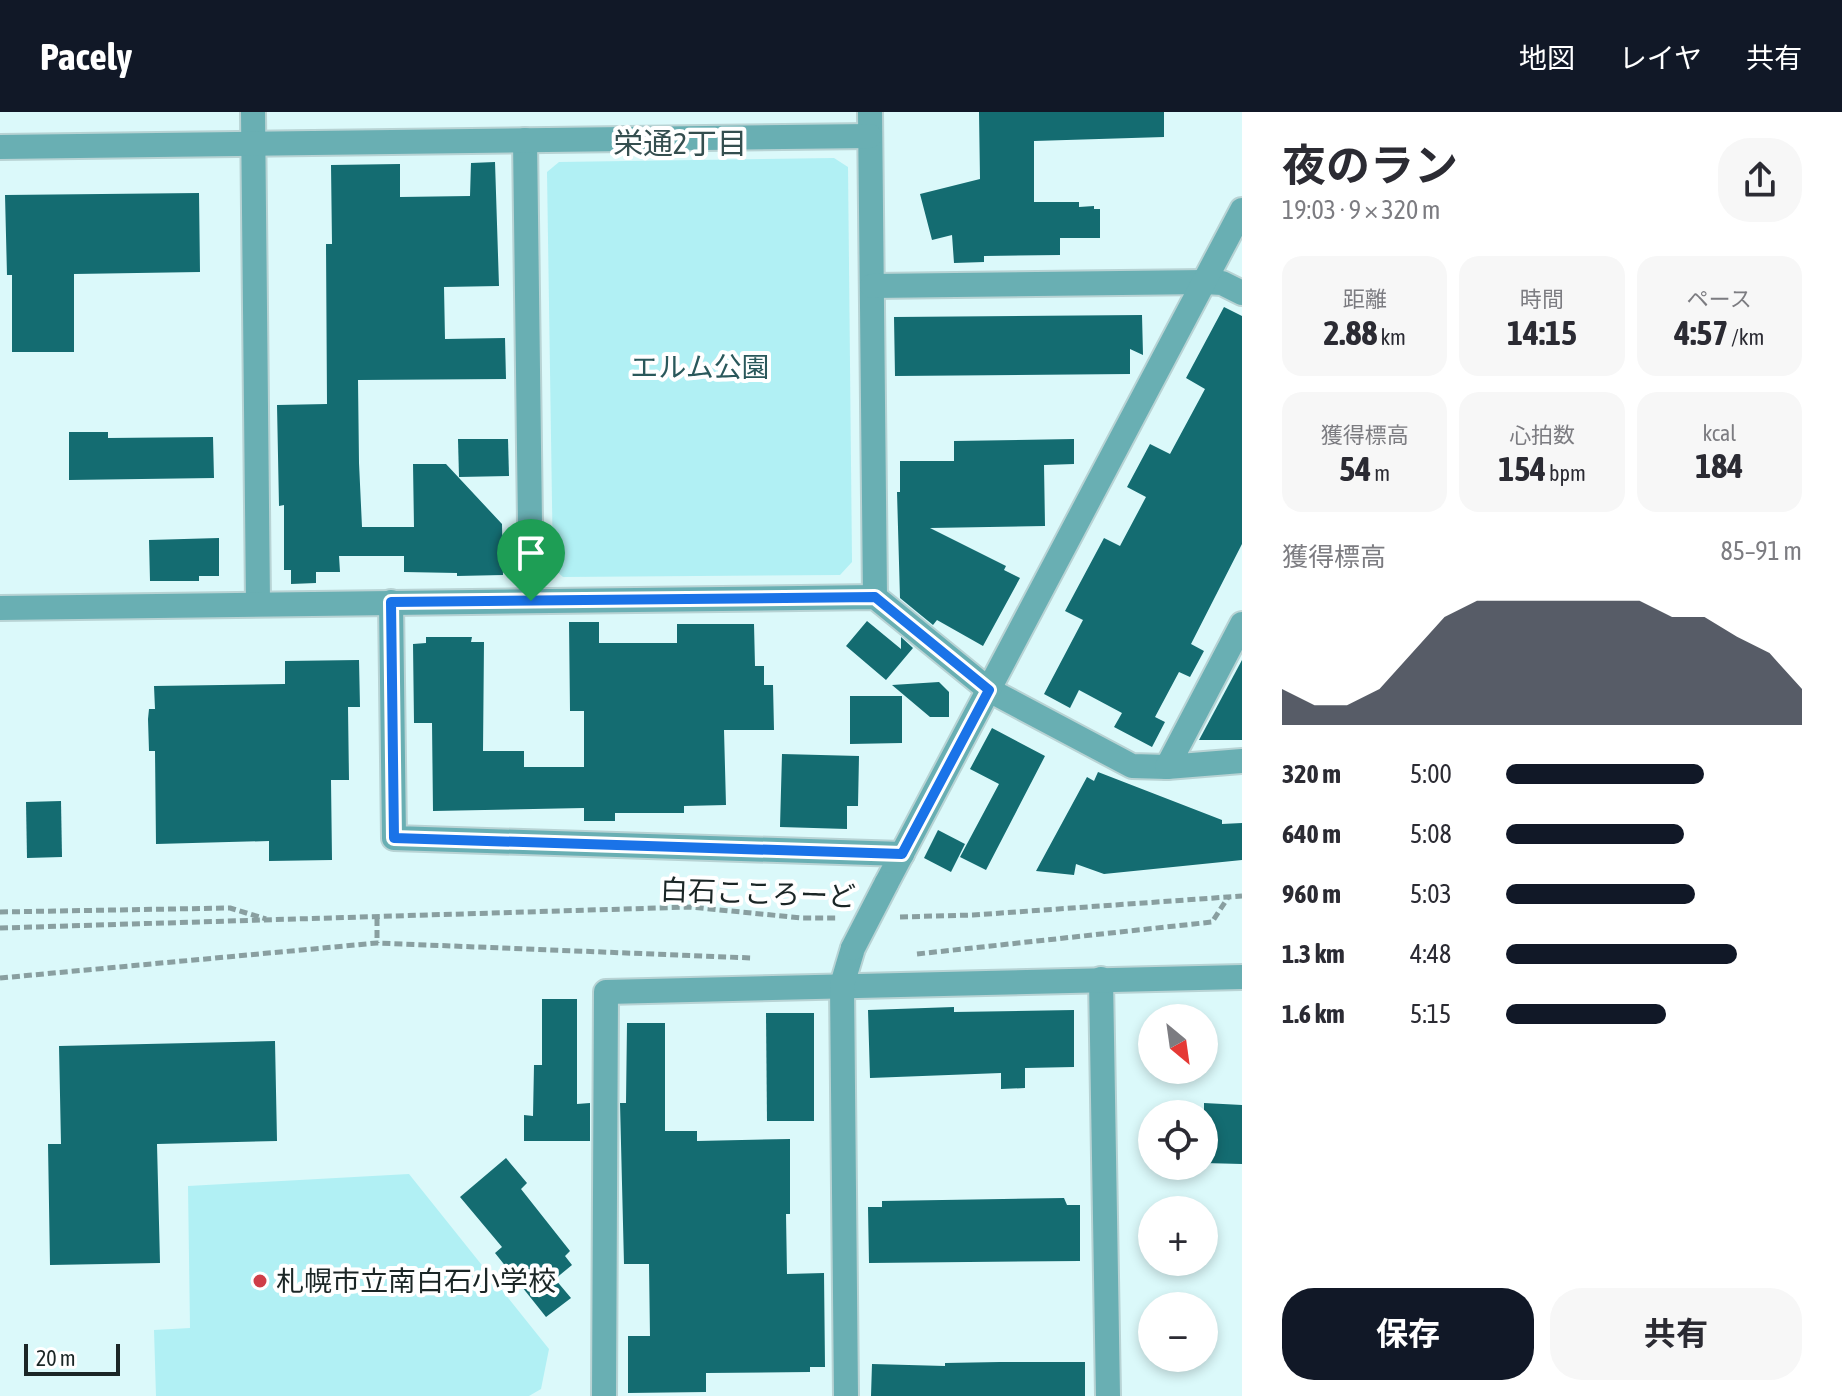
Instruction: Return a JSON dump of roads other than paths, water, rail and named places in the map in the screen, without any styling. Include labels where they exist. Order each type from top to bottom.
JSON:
[{"type":"street","points":[[253,112],[258,604]]},
{"type":"street","points":[[0,147],[525,140],[870,124],[875,597]]},
{"type":"street","points":[[525,140],[531,601]]},
{"type":"street","points":[[846,1396],[842,985],[853,948],[1242,210]]},
{"type":"street","points":[[872,286],[1205,282],[1222,283],[1242,293]]},
{"type":"street","points":[[0,608],[875,597],[989,690],[1132,766],[1167,767],[1242,761]]},
{"type":"street","points":[[391,602],[394,838],[902,854]]},
{"type":"street","points":[[1167,767],[1242,624]]},
{"type":"street","points":[[604,1396],[606,992],[1242,977]]},
{"type":"street","points":[[1101,979],[1108,1396]]},
{"type":"place","name":"札幌市立南白石小学校","points":[[260,1281]]},
{"type":"district","name":"栄通2丁目","points":[[680,144]]},
{"type":"park label","name":"エルム公園","points":[[700,367]]}]
